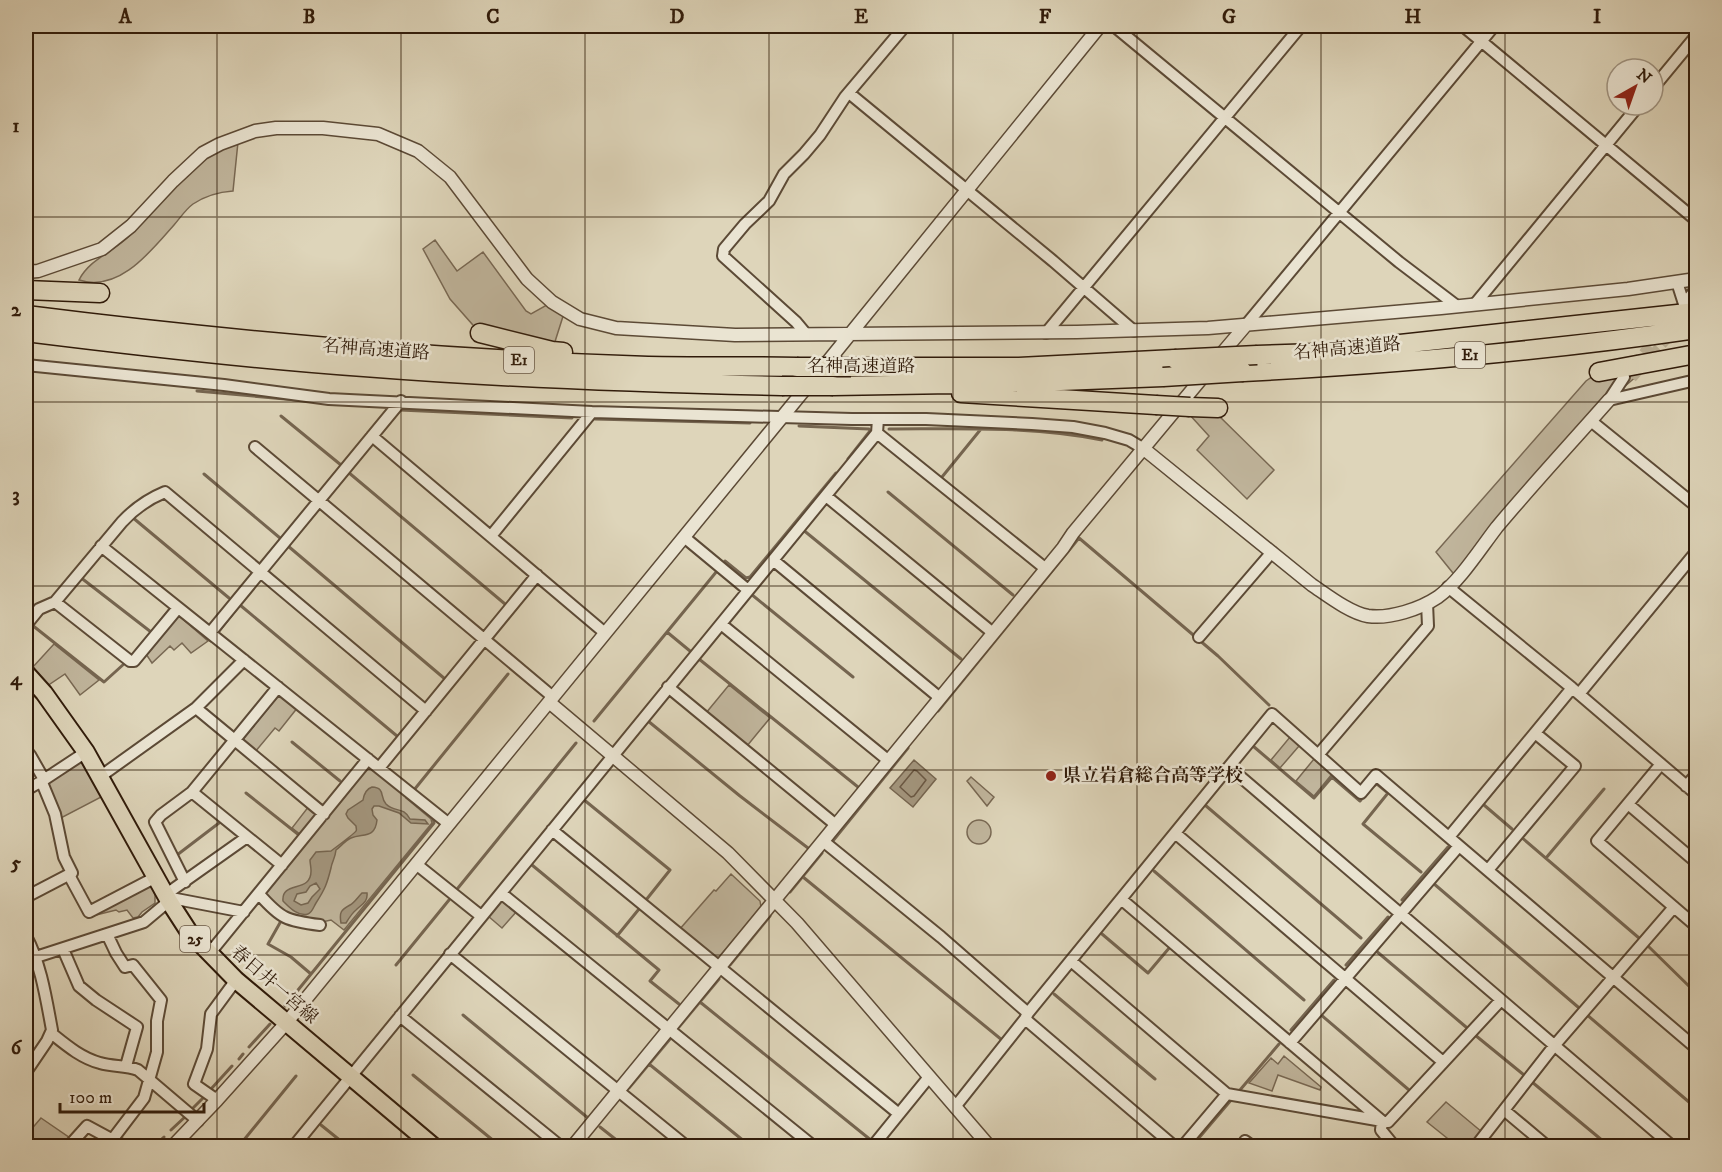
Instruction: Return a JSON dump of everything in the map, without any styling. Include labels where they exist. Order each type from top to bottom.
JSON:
[{"type":"highway","points":[[28,290],[100,293]]},
{"type":"highway","name":"名神高速道路","points":[[26,315],[241,340],[482,358],[649,366],[1019,367],[1317,352],[1690,308]]},
{"type":"highway","name":"名神高速道路","points":[[26,332],[229,356],[366,368],[689,384],[833,386],[1012,383],[1318,368],[1568,345],[1696,329]]},
{"type":"highway","points":[[480,333],[552,351],[616,355],[649,366]]},
{"type":"highway","points":[[1599,372],[1696,354]]},
{"type":"highway","points":[[934,383],[964,394],[1218,408]]},
{"type":"main road","name":"春日井一宮線","points":[[26,673],[44,693],[86,752],[189,932],[236,980],[433,1146]]},
{"type":"street","points":[[806,334],[796,321],[723,256],[724,249],[769,201],[784,174],[820,135],[849,93],[905,26]]},
{"type":"street","points":[[172,1146],[198,1121],[287,1022],[1100,26]]},
{"type":"street","points":[[1114,26],[1399,262],[1457,306]]},
{"type":"street","points":[[1046,333],[1301,26]]},
{"type":"street","points":[[1462,26],[1696,220]]},
{"type":"street","points":[[573,1146],[1046,569],[1072,533],[1494,26]]},
{"type":"street","points":[[1665,73],[1696,36]]},
{"type":"street","points":[[849,93],[1134,331]]},
{"type":"street","points":[[1475,304],[1629,117]]},
{"type":"street","points":[[26,272],[38,271],[102,249],[131,226],[203,153],[219,144],[255,131],[276,128],[323,128],[378,134],[418,151],[450,177],[527,279],[552,302],[580,319],[616,328],[735,335],[1046,333],[1208,328],[1628,289],[1696,279]]},
{"type":"street","points":[[1677,282],[1690,308]]},
{"type":"street","points":[[1690,308],[1696,289]]},
{"type":"street","points":[[26,365],[224,385],[329,399],[592,412],[1000,422],[1073,427],[1129,440],[1144,448],[1322,592],[1341,604],[1368,616],[1394,615],[1415,609],[1438,597],[1460,575],[1498,527],[1628,377]]},
{"type":"street","points":[[1611,398],[1696,380]]},
{"type":"street","points":[[210,633],[401,401]]},
{"type":"street","points":[[491,536],[592,412]]},
{"type":"street","points":[[294,1146],[877,433],[878,419]]},
{"type":"street","points":[[1591,421],[1696,506]]},
{"type":"street","points":[[877,433],[1046,569]]},
{"type":"street","points":[[372,436],[605,633]]},
{"type":"street","points":[[255,447],[485,639],[612,756],[728,854],[775,900],[989,1146]]},
{"type":"street","points":[[26,625],[39,609],[55,602],[132,512],[152,497],[165,492],[426,711]]},
{"type":"street","points":[[826,495],[993,633]]},
{"type":"street","points":[[684,537],[748,590]]},
{"type":"street","points":[[101,546],[449,824]]},
{"type":"street","points":[[1199,637],[1272,552]]},
{"type":"street","points":[[1449,837],[1535,733],[1576,691],[1696,552]]},
{"type":"street","points":[[773,560],[940,698]]},
{"type":"street","points":[[379,768],[537,575]]},
{"type":"street","points":[[1448,587],[1576,691],[1696,794]]},
{"type":"street","points":[[55,602],[130,661],[134,661],[178,608]]},
{"type":"street","points":[[1318,755],[1428,626],[1427,603]]},
{"type":"street","points":[[721,624],[889,760]]},
{"type":"street","points":[[100,776],[196,708],[244,660]]},
{"type":"street","points":[[185,882],[155,822],[192,792],[278,687]]},
{"type":"street","points":[[668,687],[836,825]]},
{"type":"street","points":[[196,708],[324,814]]},
{"type":"street","points":[[956,1107],[1071,960],[1272,714],[1361,793],[1376,775],[1696,1048]]},
{"type":"street","points":[[1488,870],[1575,766],[1535,733]]},
{"type":"street","points":[[26,750],[42,776],[55,814],[64,857],[72,873],[26,897]]},
{"type":"street","points":[[26,790],[86,752]]},
{"type":"street","points":[[209,954],[368,759]]},
{"type":"street","points":[[1661,764],[1597,842],[1696,926]]},
{"type":"street","points":[[1228,767],[1672,1146]]},
{"type":"street","points":[[1686,786],[1696,775]]},
{"type":"street","points":[[192,792],[282,865]]},
{"type":"street","points":[[1628,804],[1696,862]]},
{"type":"street","points":[[552,830],[899,1114]]},
{"type":"street","points":[[1175,833],[1443,1062]]},
{"type":"street","points":[[36,957],[144,922],[167,897],[185,882],[247,837]]},
{"type":"street","points":[[823,842],[941,937],[1174,1146]]},
{"type":"street","points":[[1290,1042],[1460,846]]},
{"type":"street","points":[[416,864],[482,916]]},
{"type":"street","points":[[69,875],[89,912],[156,877]]},
{"type":"street","points":[[501,893],[813,1146]]},
{"type":"street","points":[[259,894],[270,907],[289,920],[320,924]]},
{"type":"street","points":[[167,897],[244,912]]},
{"type":"street","points":[[1121,899],[1382,1121]]},
{"type":"street","points":[[1476,1146],[1554,1046],[1674,907]]},
{"type":"street","points":[[107,934],[125,967],[133,965],[161,1000],[157,1021],[157,1052],[144,1098],[112,1140]]},
{"type":"street","points":[[26,938],[36,957],[52,1030],[26,1072]]},
{"type":"street","points":[[63,949],[79,986],[137,1027],[126,1066]]},
{"type":"street","points":[[450,954],[686,1146]]},
{"type":"street","points":[[1071,960],[1227,1094],[1388,1122],[1501,1000]]},
{"type":"street","points":[[217,1100],[194,1084],[207,1048],[211,1014],[236,980]]},
{"type":"street","points":[[400,1016],[560,1146]]},
{"type":"street","points":[[51,1033],[79,1055],[100,1064],[126,1066],[138,1070],[198,1121]]},
{"type":"street","points":[[873,1146],[929,1077]]},
{"type":"street","points":[[1183,1146],[1227,1094]]},
{"type":"street","points":[[1504,1110],[1547,1146]]},
{"type":"street","points":[[1382,1121],[1381,1130],[1394,1146]]},
{"type":"street","points":[[69,1146],[87,1126],[124,1146]]},
{"type":"shaded area","points":[[238,142],[233,191],[212,195],[193,204],[144,257],[121,275],[107,281],[79,280],[88,267],[134,231],[186,173],[222,149]]},
{"type":"shaded area","points":[[435,240],[457,271],[483,252],[526,311],[531,314],[552,302],[565,310],[552,351],[480,333],[450,299],[423,249]]},
{"type":"shaded area","points":[[1653,362],[1609,400],[1457,578],[1436,552],[1586,381],[1599,372]]},
{"type":"shaded area","points":[[1189,414],[1218,415],[1274,470],[1247,499],[1197,450],[1209,436]]},
{"type":"shaded area","points":[[178,615],[208,641],[191,653],[182,643],[174,650],[170,646],[152,663],[146,654]]},
{"type":"shaded area","points":[[54,644],[99,680],[80,695],[65,674],[47,686],[32,668]]},
{"type":"shaded area","points":[[729,685],[770,718],[747,746],[706,713]]},
{"type":"shaded area","points":[[282,694],[298,707],[279,731],[275,728],[255,752],[244,743],[244,738]]},
{"type":"shaded area","points":[[1290,737],[1299,746],[1280,768],[1271,760]]},
{"type":"shaded area","points":[[82,757],[105,795],[59,819],[45,781]]},
{"type":"shaded area","points":[[1314,759],[1332,774],[1314,796],[1296,781]]},
{"type":"shaded area","points":[[371,766],[431,819],[432,823],[344,930],[331,920],[322,922],[289,916],[263,893],[367,767]]},
{"type":"shaded area","points":[[971,777],[994,797],[987,806],[967,781]]},
{"type":"shaded area","points":[[309,806],[316,812],[316,817],[301,835],[292,828]]},
{"type":"shaded area","points":[[979,820],[987,824],[991,832],[987,840],[979,844],[971,840],[967,832],[971,824]]},
{"type":"shaded area","points":[[731,874],[760,901],[761,907],[719,957],[714,958],[679,930]]},
{"type":"shaded area","points":[[147,886],[153,888],[155,903],[138,917],[133,918],[127,910],[96,915],[96,913]]},
{"type":"shaded area","points":[[500,902],[505,902],[517,911],[502,928],[488,916]]},
{"type":"shaded area","points":[[1284,1056],[1321,1087],[1320,1090],[1278,1075],[1272,1091],[1249,1083],[1271,1058],[1278,1064]]},
{"type":"shaded area","points":[[1446,1102],[1482,1132],[1470,1146],[1457,1146],[1427,1122]]},
{"type":"shaded area","points":[[41,1118],[70,1138],[63,1146],[26,1146],[26,1130],[29,1132]]},
{"type":"water","points":[[914,760],[936,779],[913,807],[890,788]]},
{"type":"water","points":[[370,788],[379,789],[389,807],[405,812],[410,819],[425,820],[428,824],[411,823],[399,813],[374,806],[373,815],[377,820],[374,830],[371,833],[349,839],[336,850],[325,886],[312,911],[304,915],[294,911],[283,901],[284,895],[291,888],[307,882],[311,870],[310,860],[316,852],[331,851],[356,831],[356,826],[346,814],[348,810],[363,800]],"holes":[[[316,883],[320,889],[308,903],[301,905],[294,901],[297,894],[306,892]]]},
{"type":"water","points":[[362,893],[367,893],[366,901],[346,923],[341,923],[341,912]]},
{"type":"waterway","points":[[197,391],[308,401]]},
{"type":"waterway","points":[[400,410],[572,418]]},
{"type":"waterway","points":[[281,416],[341,465]]},
{"type":"waterway","points":[[595,419],[750,423]]},
{"type":"waterway","points":[[799,426],[869,429],[870,431],[848,459]]},
{"type":"waterway","points":[[889,429],[1023,430],[1102,440]]},
{"type":"waterway","points":[[942,477],[981,429]]},
{"type":"waterway","points":[[348,472],[505,604]]},
{"type":"waterway","points":[[725,561],[746,578],[750,577],[836,473]]},
{"type":"waterway","points":[[204,474],[280,538]]},
{"type":"waterway","points":[[888,492],[1013,595]]},
{"type":"waterway","points":[[132,517],[229,598]]},
{"type":"waterway","points":[[802,529],[961,659]]},
{"type":"waterway","points":[[938,711],[1079,538],[1218,656],[1269,705]]},
{"type":"waterway","points":[[288,546],[445,679]]},
{"type":"waterway","points":[[594,721],[717,571],[721,574]]},
{"type":"waterway","points":[[80,577],[151,632]]},
{"type":"waterway","points":[[751,594],[853,677]]},
{"type":"waterway","points":[[219,631],[241,603]]},
{"type":"waterway","points":[[240,605],[397,736]]},
{"type":"waterway","points":[[137,650],[170,609]]},
{"type":"waterway","points":[[180,616],[212,640]]},
{"type":"waterway","points":[[26,631],[32,625],[104,682],[125,663]]},
{"type":"waterway","points":[[667,632],[690,651]]},
{"type":"waterway","points":[[699,659],[858,787]]},
{"type":"waterway","points":[[414,790],[508,674]]},
{"type":"waterway","points":[[1545,729],[1554,718]]},
{"type":"waterway","points":[[648,721],[808,848]]},
{"type":"waterway","points":[[292,742],[340,781]]},
{"type":"waterway","points":[[1459,833],[1534,742]]},
{"type":"waterway","points":[[458,888],[576,743]]},
{"type":"waterway","points":[[1253,746],[1314,798],[1332,777],[1360,801],[1364,796]]},
{"type":"waterway","points":[[832,842],[908,748]]},
{"type":"waterway","points":[[1372,787],[1377,784],[1388,793],[1363,824],[1421,872]]},
{"type":"waterway","points":[[1546,858],[1604,789]]},
{"type":"waterway","points":[[246,793],[299,835]]},
{"type":"waterway","points":[[583,799],[670,870],[646,900]]},
{"type":"waterway","points":[[285,1006],[434,823],[433,818],[414,803]]},
{"type":"waterway","points":[[1205,805],[1361,938]]},
{"type":"waterway","points":[[1484,805],[1512,829]]},
{"type":"waterway","points":[[177,855],[219,823]]},
{"type":"waterway","points":[[1520,836],[1639,938]]},
{"type":"waterway","points":[[1402,900],[1448,847]]},
{"type":"waterway","points":[[790,892],[822,853]]},
{"type":"waterway","points":[[532,865],[659,970],[650,981],[679,1004]]},
{"type":"waterway","points":[[1154,871],[1304,1000]]},
{"type":"waterway","points":[[803,877],[1002,1040]]},
{"type":"waterway","points":[[1433,883],[1578,1007]]},
{"type":"waterway","points":[[396,965],[449,900]]},
{"type":"waterway","points":[[617,936],[639,909]]},
{"type":"waterway","points":[[730,965],[770,916]]},
{"type":"waterway","points":[[1346,965],[1388,917]]},
{"type":"waterway","points":[[281,921],[268,944],[291,957],[311,974]]},
{"type":"waterway","points":[[1102,934],[1148,973],[1170,947]]},
{"type":"waterway","points":[[1647,945],[1696,993]]},
{"type":"waterway","points":[[1375,950],[1466,1027]]},
{"type":"waterway","points":[[679,1027],[719,979]]},
{"type":"waterway","points":[[1291,1030],[1334,980]]},
{"type":"waterway","points":[[1054,994],[1155,1079]]},
{"type":"waterway","points":[[700,1002],[872,1141]]},
{"type":"waterway","points":[[1320,1014],[1409,1090]]},
{"type":"waterway","points":[[1586,1014],[1696,1108]]},
{"type":"waterway","points":[[463,1015],[588,1118]]},
{"type":"waterway","points":[[249,1047],[270,1024]]},
{"type":"waterway","points":[[1475,1035],[1524,1075]]},
{"type":"waterway","points":[[629,1088],[670,1039]]},
{"type":"waterway","points":[[1240,1090],[1279,1044]]},
{"type":"waterway","points":[[239,1059],[243,1054]]},
{"type":"waterway","points":[[649,1064],[750,1146]]},
{"type":"waterway","points":[[211,1089],[232,1066]]},
{"type":"waterway","points":[[413,1075],[500,1146]]},
{"type":"waterway","points":[[239,1146],[296,1076]]},
{"type":"waterway","points":[[1532,1082],[1609,1146]]},
{"type":"waterway","points":[[569,1142],[610,1092]]},
{"type":"waterway","points":[[192,1109],[203,1098]]},
{"type":"waterway","points":[[1192,1146],[1232,1099]]},
{"type":"waterway","points":[[171,1130],[186,1116]]},
{"type":"waterway","points":[[321,1125],[347,1146]]},
{"type":"waterway","points":[[600,1127],[624,1146]]},
{"type":"waterway","points":[[154,1146],[164,1137]]},
{"type":"tunnel","points":[[1632,378],[1671,334]]},
{"type":"tunnel","points":[[1634,365],[1658,335]]},
{"type":"place","name":"県立岩倉総合高等学校","points":[[1051,776]]}]
